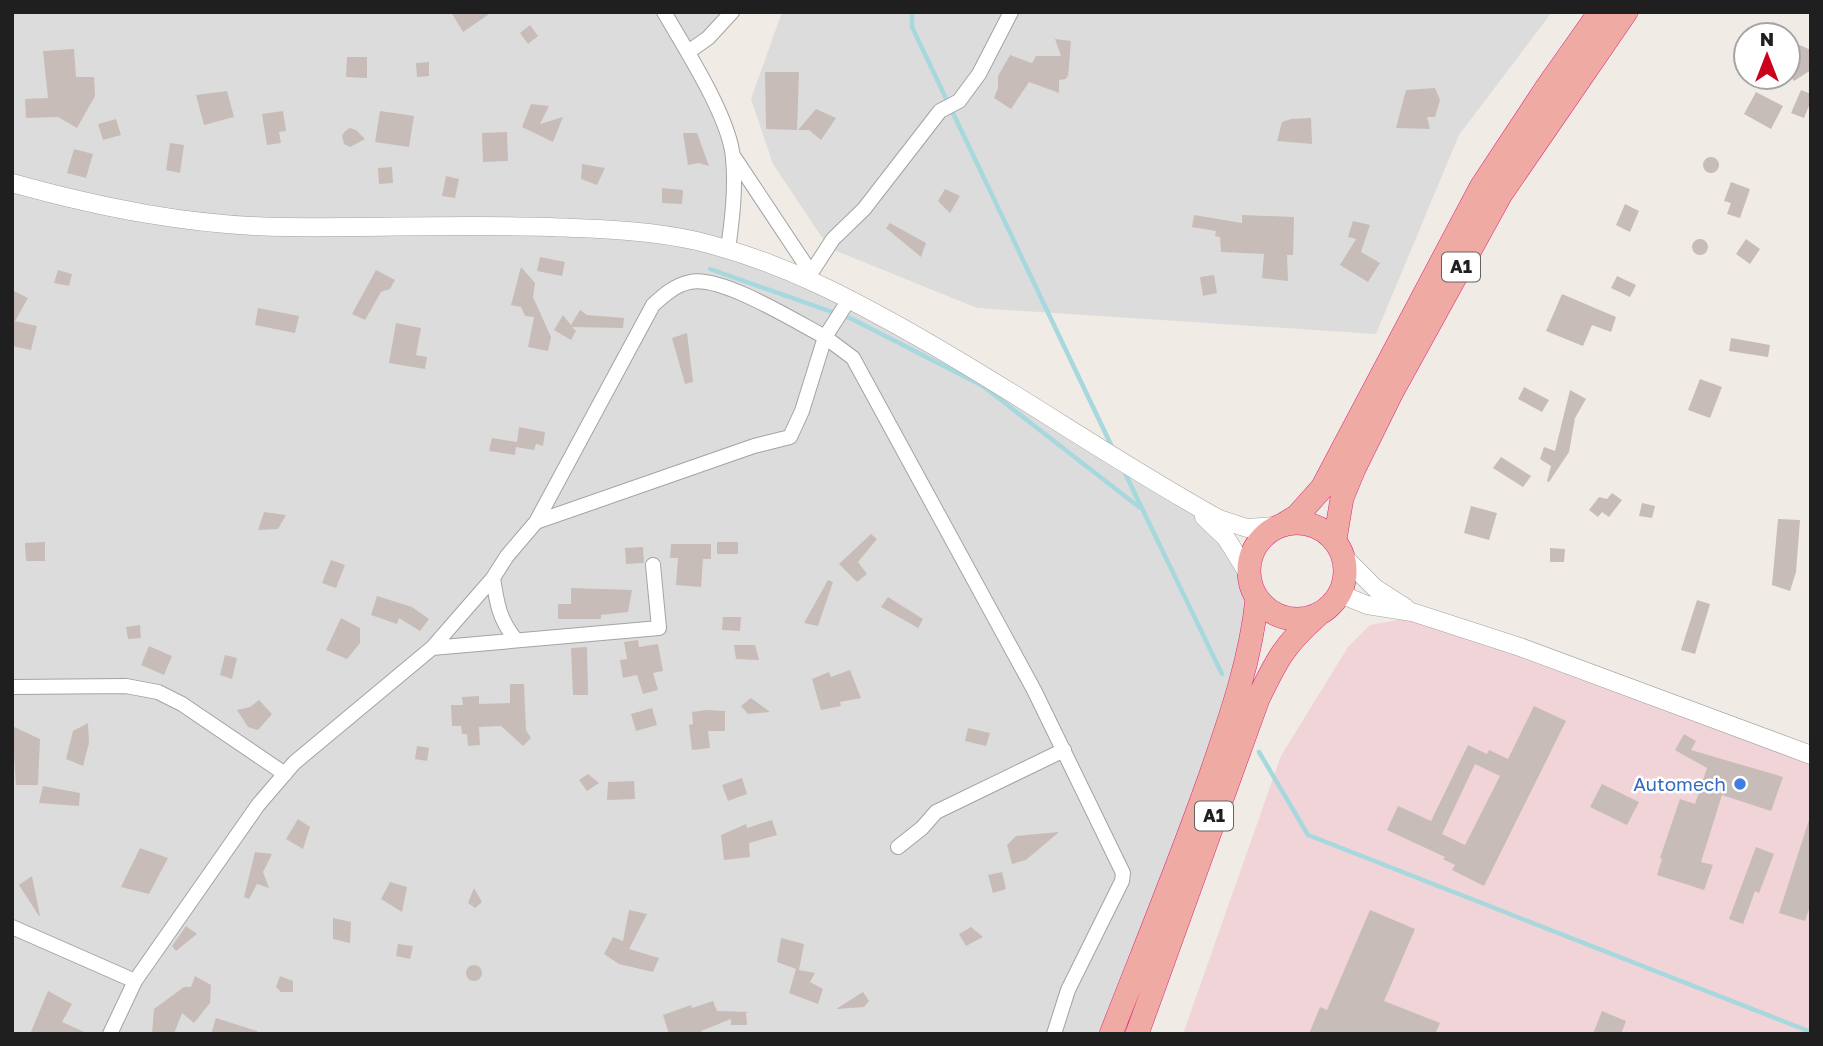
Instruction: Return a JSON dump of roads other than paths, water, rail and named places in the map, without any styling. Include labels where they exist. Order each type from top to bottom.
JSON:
[{"type":"highway","name":"A1","points":[[1111,1034],[1185,846],[1239,693],[1254,630],[1257,598],[1249,575],[1250,559],[1256,546],[1265,534],[1297,516],[1322,488],[1481,187],[1600,12]]},
{"type":"highway","name":"A1","points":[[1137,1034],[1258,699],[1277,659],[1293,637],[1331,606],[1340,594],[1346,575],[1339,548],[1342,498],[1354,469],[1392,392],[1501,194],[1626,12]]},
{"type":"highway","points":[[1281,525],[1312,525],[1325,531],[1339,548]]},
{"type":"highway","points":[[1257,598],[1274,614],[1285,618],[1318,615]]},
{"type":"street","points":[[664,12],[721,116],[733,156],[810,276]]},
{"type":"street","points":[[688,52],[708,38],[732,12]]},
{"type":"street","points":[[810,276],[833,239],[864,209],[940,111],[959,101],[979,74],[1011,12]]},
{"type":"street","points":[[728,250],[733,209],[733,156]]},
{"type":"street","points":[[12,183],[132,212],[201,222],[282,227],[579,228],[657,234],[728,250],[810,276],[1010,390],[1219,519],[1247,528],[1281,525]]},
{"type":"street","points":[[110,1034],[135,981],[258,805],[294,763],[432,648],[493,578],[507,556],[536,522],[653,305],[667,292],[690,282],[704,282],[727,287],[825,337],[853,358],[1034,690],[1124,873],[1068,990],[1054,1034]]},
{"type":"street","points":[[536,522],[754,446],[790,437],[802,411],[825,337],[850,298]]},
{"type":"street","points":[[1188,502],[1226,538],[1249,575]]},
{"type":"street","points":[[1339,548],[1375,588],[1412,612]]},
{"type":"street","points":[[432,648],[659,628],[653,565]]},
{"type":"street","points":[[493,578],[498,610],[505,627],[516,640]]},
{"type":"street","points":[[1340,594],[1367,605],[1412,612],[1521,647],[1811,755]]},
{"type":"street","points":[[12,687],[126,686],[158,692],[285,774]]},
{"type":"street","points":[[898,846],[922,828],[936,812],[1064,750]]},
{"type":"street","points":[[12,927],[135,981]]},
{"type":"waterway","points":[[912,12],[912,27],[1113,449]]},
{"type":"waterway","points":[[710,269],[852,319],[983,386],[1139,507]]},
{"type":"waterway","points":[[1123,469],[1222,674]]},
{"type":"waterway","points":[[1259,752],[1308,835],[1811,1032]]},
{"type":"place","name":"Automech","points":[[1740,784]]}]
